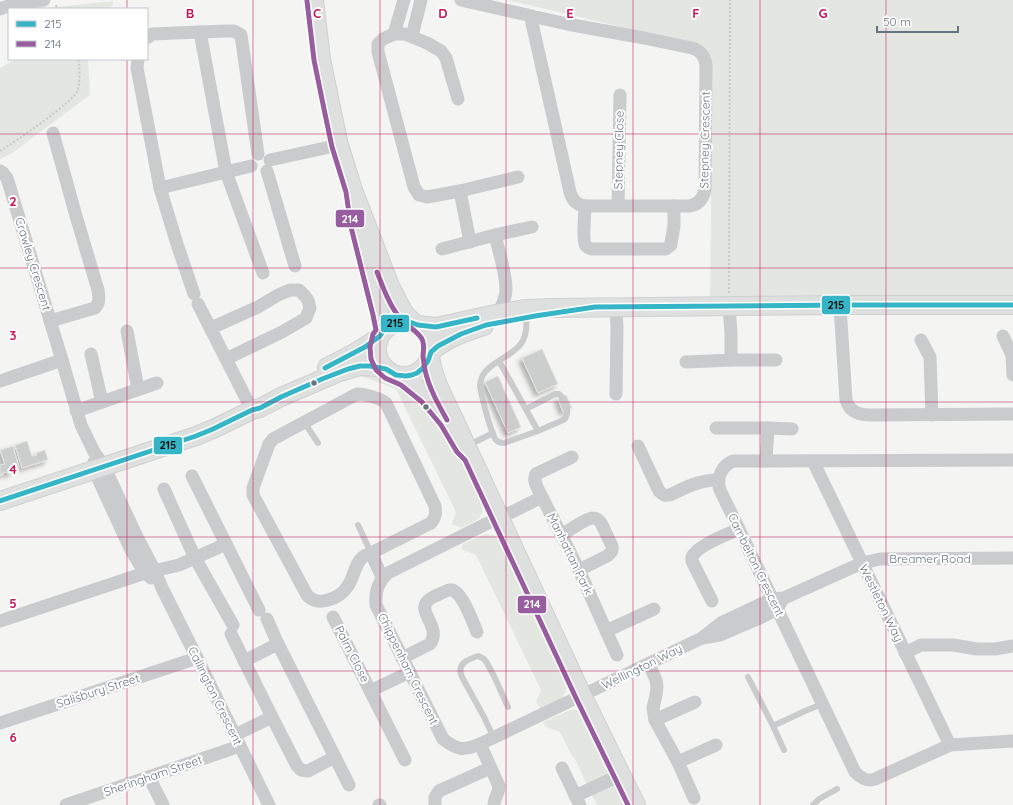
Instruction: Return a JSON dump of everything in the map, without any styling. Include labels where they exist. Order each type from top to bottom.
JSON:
[{"type":"street","points":[[0,9],[11,5],[44,0]]},
{"type":"street","points":[[314,0],[321,59],[339,145],[353,190],[390,286],[404,313],[425,331],[428,336],[433,370],[437,383],[582,695],[636,805]]},
{"type":"street","points":[[394,34],[404,0]]},
{"type":"street","points":[[412,36],[421,0]]},
{"type":"street","points":[[461,0],[532,16],[532,23],[571,195],[578,204],[585,206],[584,235],[587,247],[592,249],[666,249],[671,245],[674,226],[674,206]]},
{"type":"street","name":"Stepney Crescent","points":[[532,16],[692,48],[698,50],[704,56],[706,65],[705,190],[700,201],[693,205],[674,206],[585,206]]},
{"type":"street","points":[[148,37],[152,34],[225,31],[234,32],[241,35],[258,154]]},
{"type":"street","points":[[200,32],[226,172],[263,272]]},
{"type":"street","points":[[458,99],[446,58],[441,51],[427,42],[405,34],[394,34],[383,38],[378,44],[378,52],[414,187],[419,194],[427,197],[518,178]]},
{"type":"street","points":[[138,60],[137,68],[160,188],[177,244],[196,299],[252,410]]},
{"type":"street","name":"Stepney Close","points":[[618,206],[620,95]]},
{"type":"street","points":[[50,321],[95,308],[98,305],[99,299],[98,290],[53,133]]},
{"type":"street","points":[[295,266],[268,166],[265,154],[258,154],[252,158],[251,166],[257,172],[261,173],[268,166],[339,145]]},
{"type":"street","points":[[160,188],[251,166]]},
{"type":"street","name":"Crawley Crescent","points":[[0,171],[7,178],[76,411],[97,463]]},
{"type":"street","points":[[353,190],[358,225],[380,314],[381,333],[376,346],[380,362],[393,373],[416,388],[432,403],[467,450]]},
{"type":"street","points":[[460,191],[470,242]]},
{"type":"street","points":[[442,249],[532,227]]},
{"type":"street","points":[[495,235],[506,290],[505,297],[498,313]]},
{"type":"street","points":[[211,328],[258,307],[278,295],[290,290],[299,290],[308,300],[310,308],[306,318],[282,332],[226,359]]},
{"type":"street","points":[[506,290],[525,313]]},
{"type":"street","points":[[729,306],[731,360]]},
{"type":"street","points":[[843,306],[840,328],[846,400],[847,405],[855,412],[863,415],[1013,414]]},
{"type":"street","points":[[0,501],[97,463],[196,436],[337,373],[360,366],[375,367],[406,376],[417,373],[425,365],[430,354],[438,346],[461,334],[525,313],[552,308],[616,307],[1013,306]]},
{"type":"street","points":[[616,307],[616,394]]},
{"type":"street","points":[[252,410],[262,400],[355,353],[369,344],[389,326],[398,322],[436,326],[498,313],[525,313]]},
{"type":"street","points":[[127,331],[138,389]]},
{"type":"street","points":[[1003,336],[1012,354],[1013,375]]},
{"type":"street","points":[[921,340],[930,357],[932,415]]},
{"type":"street","points":[[90,354],[102,402]]},
{"type":"street","points":[[0,381],[62,360]]},
{"type":"street","points":[[686,362],[776,360]]},
{"type":"street","points":[[76,411],[157,382]]},
{"type":"street","points":[[357,394],[382,400],[386,403],[435,506],[436,512],[431,523],[371,553],[363,557],[358,564],[353,578],[347,588],[340,594],[325,601],[319,602],[313,600],[307,596],[253,495],[253,488],[269,444],[273,438],[357,394]]},
{"type":"street","points":[[716,428],[792,429]]},
{"type":"street","points":[[766,461],[768,428]]},
{"type":"street","points":[[638,446],[660,491],[666,496],[695,483],[718,480],[723,469],[731,462],[736,461],[1013,460]]},
{"type":"street","name":"Manhattan Park","points":[[572,457],[536,474],[535,481],[579,570],[617,655]]},
{"type":"street","name":"Westleton Way","points":[[813,461],[950,745]]},
{"type":"street","name":"Callington Crescent","points":[[97,463],[130,550],[162,588],[269,805]]},
{"type":"street","points":[[192,476],[349,785]]},
{"type":"street","name":"Cambelton Crescent","points":[[718,480],[720,490],[777,602],[822,704],[856,772],[860,777],[866,780],[875,779],[950,745],[1013,741]]},
{"type":"street","points":[[164,489],[195,558],[232,630],[244,661],[297,766],[301,770],[308,771],[335,757]]},
{"type":"street","points":[[371,553],[382,578],[388,573],[542,497]]},
{"type":"street","points":[[562,535],[593,518],[596,518],[602,523],[613,550],[607,556],[579,570]]},
{"type":"street","points":[[712,601],[692,561],[692,557],[695,552],[710,543],[739,529]]},
{"type":"street","points":[[0,621],[150,572],[179,565],[226,544]]},
{"type":"street","name":"Breamer Road","points":[[777,602],[862,563],[880,559],[1013,558]]},
{"type":"street","name":"Chippenham Crescent","points":[[382,578],[377,587],[375,600],[376,605],[443,739],[455,748],[472,748],[582,695]]},
{"type":"street","points":[[402,658],[430,644],[433,638],[433,629],[424,605],[427,601],[449,590],[454,590],[463,600],[477,632]]},
{"type":"street","name":"Wellington Way","points":[[582,695],[702,638],[721,623],[777,602]]},
{"type":"street","points":[[606,631],[654,609]]},
{"type":"street","name":"Palm Close","points":[[333,617],[405,760]]},
{"type":"street","points":[[244,661],[278,644]]},
{"type":"street","points":[[906,653],[921,645],[953,645],[977,649],[995,649],[1013,646]]},
{"type":"street","name":"Salisbury Street","points":[[0,723],[197,658]]},
{"type":"street","points":[[649,664],[656,680],[657,687],[653,708],[655,720],[678,762],[694,798]]},
{"type":"street","name":"Palm Close","points":[[370,691],[410,672]]},
{"type":"street","points":[[655,720],[695,702]]},
{"type":"street","name":"Sheringham Street","points":[[66,805],[149,777],[237,741],[272,716]]},
{"type":"street","points":[[480,744],[499,786],[499,791],[494,801],[494,805]]},
{"type":"street","points":[[678,762],[716,745]]},
{"type":"street","points":[[435,805],[435,797],[439,791],[490,768]]},
{"type":"street","points":[[562,768],[578,800],[621,775]]},
{"type":"street","points":[[149,777],[163,805]]},
{"type":"lane","points":[[525,313],[527,330],[526,337],[521,345],[486,370],[482,377],[480,386],[489,424],[496,440],[504,443],[538,431],[565,419],[567,410]]},
{"type":"lane","points":[[498,361],[538,431]]},
{"type":"lane","points":[[526,409],[555,394],[559,394],[562,397]]},
{"type":"lane","points":[[304,422],[318,443]]},
{"type":"lane","points":[[467,450],[493,433]]},
{"type":"lane","points":[[358,525],[371,553]]},
{"type":"lane","points":[[494,738],[462,677],[460,668],[463,664],[478,656],[484,659],[494,676],[508,707]]},
{"type":"lane","points":[[748,677],[784,750]]},
{"type":"lane","points":[[773,726],[822,704]]},
{"type":"lane","points":[[813,805],[819,799],[837,789]]},
{"type":"path","points":[[729,306],[730,0]]},
{"type":"path","points":[[0,151],[42,122],[74,97],[78,90],[78,60]]},
{"type":"shaded area","points":[[507,0],[1013,0],[1013,302],[710,300],[710,60],[694,44]]},
{"type":"shaded area","points":[[113,1],[111,8],[49,8]]},
{"type":"shaded area","points":[[14,60],[88,60],[90,95],[12,153],[0,159],[0,68]]},
{"type":"shaded area","points":[[364,373],[386,377],[404,388],[417,398],[445,430],[452,441],[482,503],[482,513],[478,519],[461,528],[452,524],[456,512],[396,389],[358,375]]},
{"type":"shaded area","points":[[485,534],[493,535],[499,539],[566,677],[567,687],[563,696],[564,697],[541,709],[536,702],[541,690],[476,555],[461,549],[463,544]]},
{"type":"shaded area","points":[[570,710],[577,710],[583,714],[610,770],[608,775],[587,785],[560,732],[546,727],[543,722]]},
{"type":"shaded area","points":[[612,785],[618,786],[627,805],[597,805],[592,795]]},
{"type":"building","points":[[542,349],[558,384],[538,393],[522,358]]},
{"type":"building","points":[[498,376],[521,427],[508,433],[485,382]]},
{"type":"building","points":[[566,395],[572,408],[563,412],[558,399]]},
{"type":"building","points":[[27,441],[32,456],[45,450],[48,460],[22,468],[15,445]]},
{"type":"building","points":[[13,446],[19,468],[11,470],[12,473],[8,474],[7,472],[0,475],[0,465],[5,464],[0,450]]},
{"type":"transit line","name":"214","points":[[307,1],[314,60],[324,109],[332,147],[346,192],[351,227],[376,330],[373,334],[370,347],[371,359],[376,370],[385,378],[401,385],[422,402],[441,425],[457,452],[465,460],[576,698],[628,805]]},
{"type":"transit line","name":"214","points":[[377,272],[396,313],[402,321],[417,333],[423,341],[423,357],[427,377],[434,396],[447,420]]},
{"type":"transit line","name":"215","points":[[0,501],[196,436],[252,410],[260,408],[281,397],[348,369],[360,366],[370,366],[386,369],[396,375],[412,375],[422,369],[428,361],[431,352],[438,346],[461,334],[486,325],[595,307],[1013,305]]},
{"type":"transit line","name":"215","points":[[325,368],[365,347],[380,336],[389,326],[398,322],[407,321],[418,325],[436,327],[477,318]]}]
